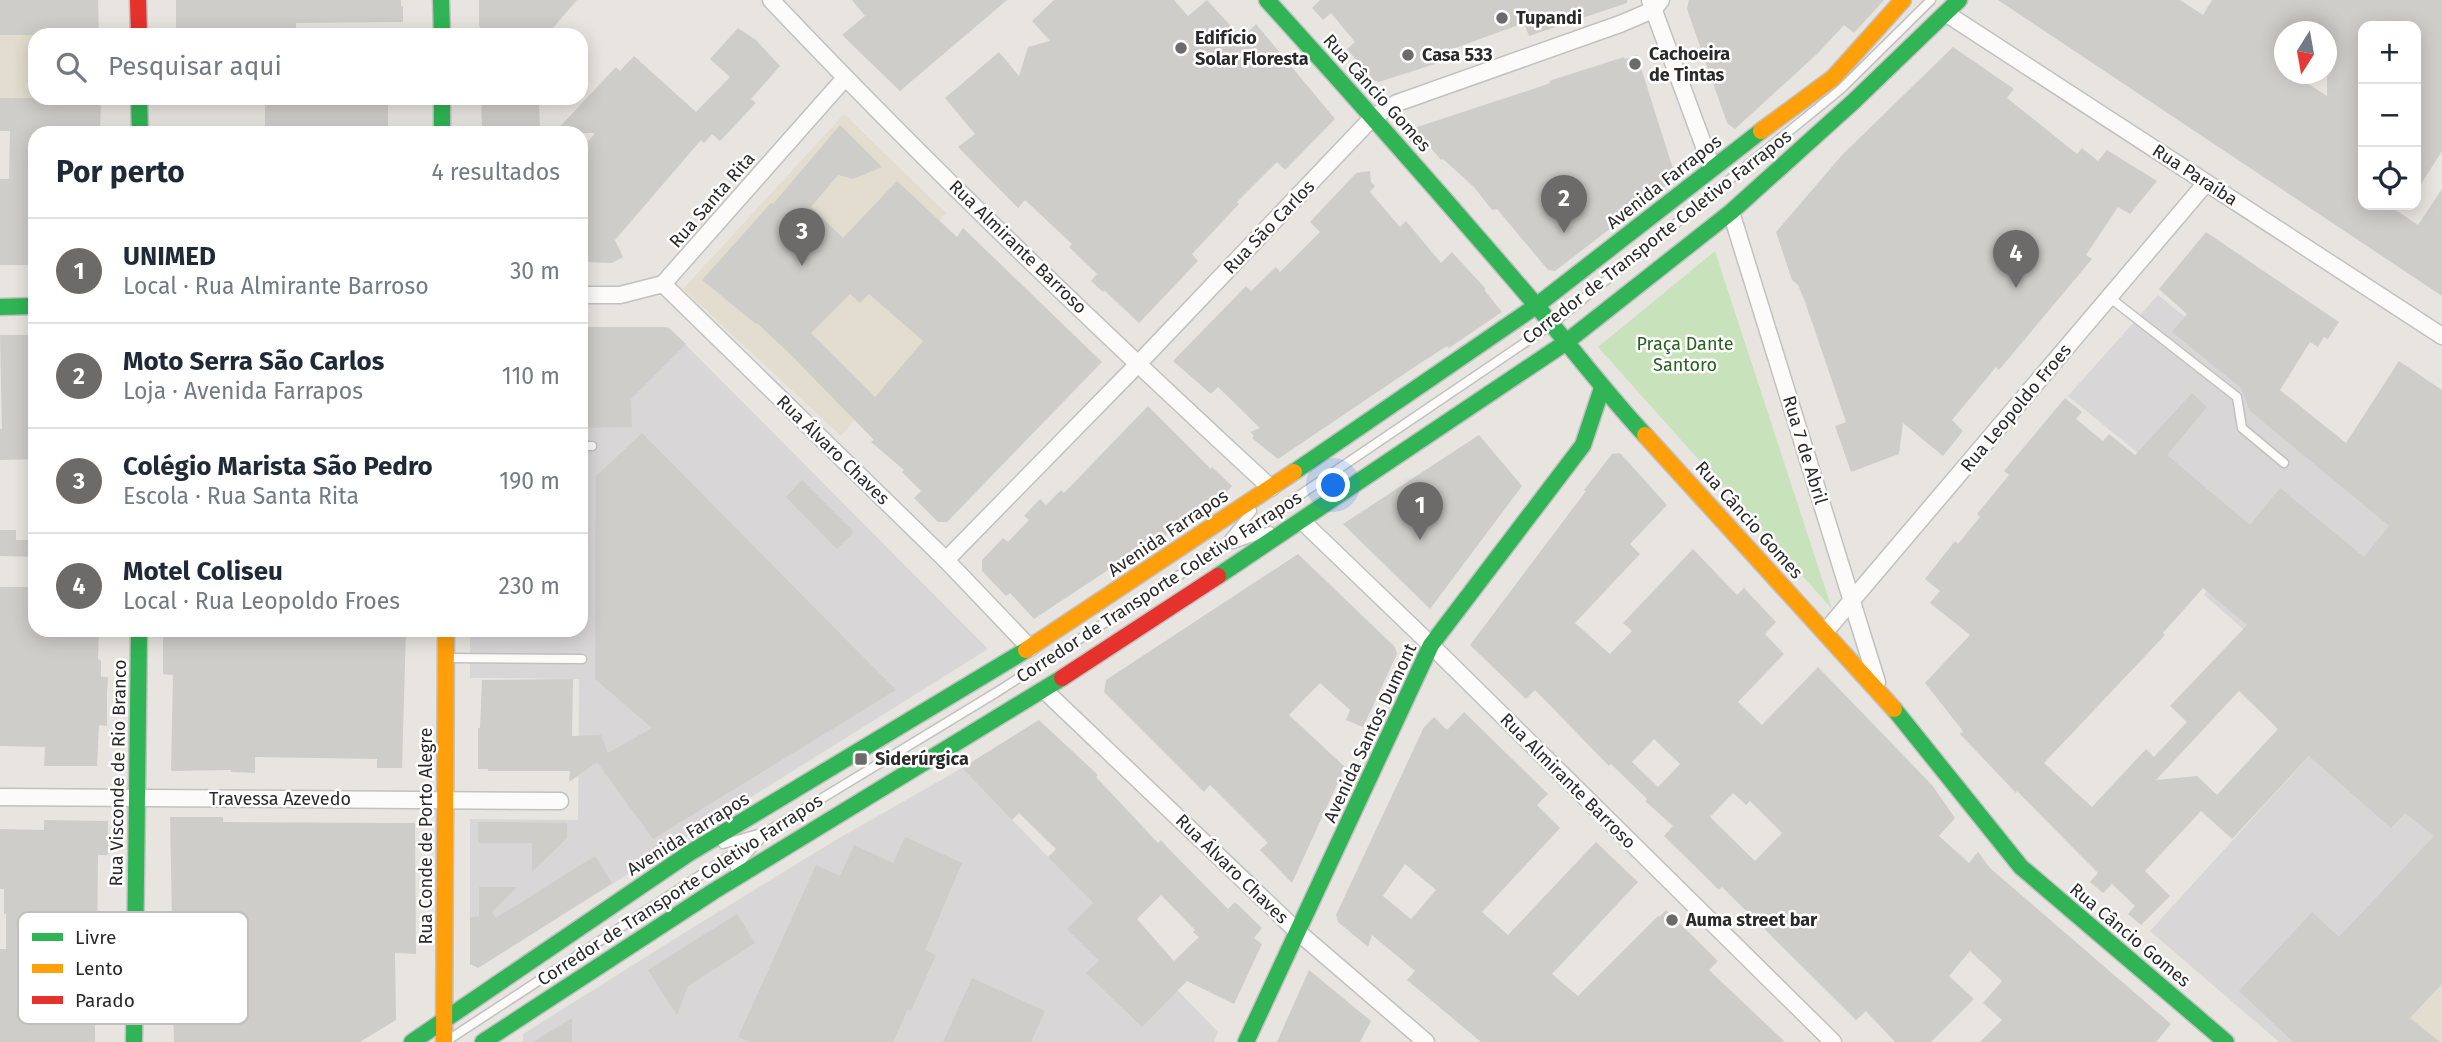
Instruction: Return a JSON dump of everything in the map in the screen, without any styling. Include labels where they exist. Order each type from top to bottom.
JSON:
[{"type":"main road","points":[[138,0],[139,28]]},
{"type":"main road","points":[[442,0],[442,28]]},
{"type":"main road","name":"Rua Câncio Gomes","points":[[1267,0],[1373,117],[1536,306],[1602,388],[1878,688],[2021,867],[2226,1042]]},
{"type":"main road","name":"Avenida Farrapos","points":[[412,1042],[688,854],[1030,648],[1271,488],[1536,306],[1712,168],[1833,78],[1903,0]]},
{"type":"main road","points":[[483,1042],[714,891],[1044,690],[1302,521],[1564,343],[1731,212],[1959,0]]},
{"type":"main road","points":[[139,105],[140,126]]},
{"type":"main road","points":[[442,105],[442,126]]},
{"type":"main road","points":[[0,307],[28,306]]},
{"type":"main road","name":"Avenida Santos Dumont","points":[[1246,1042],[1431,645],[1583,446],[1602,388]]},
{"type":"main road","name":"Rua Visconde de Rio Branco","points":[[136,912],[139,637]]},
{"type":"main road","name":"Rua Conde de Porto Alegre","points":[[445,1042],[446,637]]},
{"type":"main road","name":"Rua Visconde de Rio Branco","points":[[134,1024],[134,1042]]},
{"type":"street","name":"Rua Almirante Barroso","points":[[771,0],[845,78],[1138,365],[1271,488]]},
{"type":"street","name":"Rua São Carlos","points":[[946,560],[1138,365],[1373,117],[1397,103],[1620,24],[1655,3]]},
{"type":"street","points":[[1655,3],[1712,168]]},
{"type":"street","name":"Rua Paraíba","points":[[1947,14],[2442,337]]},
{"type":"street","name":"Rua Santa Rita","points":[[663,284],[845,78]]},
{"type":"street","name":"Rua Leopoldo Froes","points":[[1825,632],[2206,183]]},
{"type":"street","name":"Rua 7 de Abril","points":[[1731,212],[1878,688]]},
{"type":"street","points":[[588,295],[620,295],[663,284]]},
{"type":"street","name":"Rua Álvaro Chaves","points":[[663,284],[946,560],[1030,648]]},
{"type":"street","name":"Rua Almirante Barroso","points":[[1302,521],[1833,1042]]},
{"type":"street","name":"Rua Álvaro Chaves","points":[[1044,690],[1298,932],[1426,1042]]},
{"type":"street","name":"Travessa Azevedo","points":[[0,797],[560,802]]},
{"type":"lane","name":"Corredor de Transporte Coletivo Farrapos","points":[[445,1042],[768,831],[997,692],[1223,547],[1550,325],[1841,89],[1931,0]]},
{"type":"lane","points":[[2109,297],[2237,397],[2242,428],[2284,463]]},
{"type":"lane","points":[[1223,547],[1271,488]]},
{"type":"lane","points":[[1223,547],[1302,521]]},
{"type":"lane","points":[[446,658],[582,659]]},
{"type":"lane","points":[[688,854],[768,831]]},
{"type":"lane","points":[[714,891],[768,831]]},
{"type":"shaded area","points":[[0,0],[28,28],[28,105],[36,105],[41,126],[28,126],[28,131],[0,131]]},
{"type":"shaded area","points":[[844,114],[946,213],[872,296],[923,341],[841,436],[683,289]]},
{"type":"shaded area","points":[[2158,295],[2442,525],[2442,953],[2361,1042],[2279,1042],[2150,931],[2345,717],[2204,595],[2244,539],[2068,396]]},
{"type":"shaded area","points":[[588,327],[668,327],[988,649],[478,968],[470,964],[470,819],[578,820],[579,679],[470,678],[470,637],[588,637]]},
{"type":"shaded area","points":[[962,768],[1218,1032],[1214,1042],[523,1042],[523,1034],[684,933],[834,841]]},
{"type":"shaded area","points":[[2442,953],[2442,1042],[2361,1042]]},
{"type":"green space","name":"Praça Dante Santoro","points":[[1715,251],[1832,609],[1598,347]]},
{"type":"building","points":[[0,0],[98,0],[99,28],[28,28],[28,35],[0,35]]},
{"type":"building","points":[[176,0],[401,0],[403,6],[403,22],[296,23],[296,28],[176,28]]},
{"type":"building","points":[[479,0],[577,0],[553,28],[480,28]]},
{"type":"building","points":[[852,0],[1007,0],[900,91],[842,35],[865,16]]},
{"type":"building","points":[[1054,0],[1174,0],[1188,16],[1207,0],[1242,38],[1256,24],[1335,119],[1285,170],[1277,162],[1237,202],[1239,204],[1192,254],[1198,261],[1139,323],[1091,281],[1097,274],[1069,247],[1072,244],[1025,200],[1018,208],[958,147],[975,134],[945,98],[999,52],[1019,76],[1028,47],[1050,41],[1032,21]]},
{"type":"building","points":[[1320,0],[1627,0],[1627,3],[1529,36],[1524,23],[1447,51],[1450,59],[1379,82],[1373,80],[1347,49],[1355,42],[1331,13],[1323,20],[1312,8]]},
{"type":"building","points":[[1689,0],[1884,0],[1854,33],[1844,25],[1818,53],[1735,129],[1727,123],[1687,9]]},
{"type":"building","points":[[1998,0],[2180,0],[2203,15],[2212,0],[2442,0],[2442,151],[2421,184],[2421,21],[2358,21],[2358,210],[2396,210],[2418,225],[2442,189],[2442,296]]},
{"type":"building","points":[[738,28],[756,40],[780,66],[751,99],[756,103],[720,141],[712,134],[704,143],[701,140],[615,240],[623,257],[612,263],[588,262],[588,142],[595,133],[588,133],[588,126],[561,126],[580,105],[588,105],[588,97],[616,67],[620,71],[634,56],[696,112],[730,77],[710,59]]},
{"type":"building","points":[[1953,47],[2014,89],[2007,98],[2077,154],[2082,148],[2098,161],[2107,150],[2157,181],[2130,214],[2118,207],[2086,255],[2092,259],[1999,370],[1996,367],[1952,420],[1963,431],[1943,456],[1903,423],[1899,454],[1851,472],[1835,426],[1846,422],[1804,299],[1798,285],[1792,280],[1776,232],[1842,155]]},
{"type":"building","points":[[1637,55],[1674,172],[1667,185],[1555,271],[1548,270],[1497,209],[1492,210],[1474,187],[1441,160],[1414,128],[1539,87],[1550,83],[1549,81]]},
{"type":"building","points":[[0,98],[28,98],[28,105],[101,105],[100,126],[28,126],[28,265],[0,265],[0,179],[9,179],[10,131],[0,131]]},
{"type":"building","points":[[265,105],[388,105],[388,126],[265,126]]},
{"type":"building","points":[[481,105],[539,105],[540,126],[482,126]]},
{"type":"building","points":[[840,125],[882,167],[853,179],[838,175],[811,207],[843,238],[897,181],[957,237],[963,228],[1102,362],[947,522],[938,522],[914,498],[921,491],[902,472],[904,470],[871,442],[874,440],[790,354],[757,323],[702,280],[771,203],[773,204]],"holes":[[[850,294],[860,303],[869,294],[923,341],[875,397],[811,333]]]},
{"type":"building","points":[[1370,171],[1371,182],[1375,186],[1370,192],[1400,227],[1406,221],[1441,263],[1452,252],[1485,288],[1502,312],[1278,459],[1252,438],[1254,436],[1250,432],[1260,428],[1218,387],[1211,394],[1173,361],[1246,286],[1251,291],[1276,267],[1280,272],[1320,232],[1310,222],[1356,173]]},
{"type":"building","points":[[2206,232],[2339,322],[2328,339],[2324,337],[2318,347],[2310,342],[2280,390],[2346,443],[2399,361],[2442,390],[2442,984],[2410,1018],[2440,1042],[2293,1042],[2239,991],[2312,912],[2339,937],[2434,836],[2405,813],[2391,828],[2309,756],[2232,839],[2201,811],[2145,871],[2170,896],[2141,925],[2128,914],[2135,906],[2112,884],[2103,893],[2090,882],[2098,873],[1960,734],[1963,731],[1925,683],[1970,635],[1930,603],[1940,591],[1925,579],[1955,541],[1958,544],[1980,517],[1977,514],[2009,475],[2004,471],[2065,398],[2082,412],[2076,419],[2103,441],[2109,434],[2135,455],[2192,393],[2207,407],[2167,455],[2250,525],[2280,488],[2364,557],[2389,526],[2250,411],[2241,388],[2172,332],[2187,314],[2159,289]],"holes":[[[2203,588],[2247,625],[2170,706],[2187,722],[2154,757],[2146,749],[2092,807],[2044,763],[2165,635],[2163,633]],[[2239,691],[2278,729],[2217,795],[2197,776],[2156,780]]]},
{"type":"building","points":[[588,327],[665,327],[686,344],[631,399],[632,427],[588,428]]},
{"type":"building","points":[[0,335],[28,335],[28,459],[0,460]]},
{"type":"building","points":[[1148,406],[1211,469],[1212,467],[1232,486],[1221,498],[1219,496],[1184,523],[1160,539],[1158,537],[1034,619],[1010,593],[1006,596],[982,571],[982,560],[1003,538],[1008,542],[1029,520],[1024,516],[1040,499],[1046,505],[1061,490],[1064,493]]},
{"type":"building","points":[[642,433],[896,690],[653,839],[597,762],[569,782],[570,771],[478,769],[482,680],[573,679],[572,736],[601,735],[608,753],[652,728],[595,679],[596,476]]},
{"type":"building","points":[[1479,435],[1522,486],[1430,609],[1343,524]]},
{"type":"building","points":[[1620,453],[1667,505],[1630,544],[1640,554],[1575,623],[1610,654],[1632,631],[1623,623],[1693,549],[1737,595],[1744,588],[1776,622],[1765,634],[1784,654],[1738,702],[1762,725],[1818,667],[1932,785],[1955,818],[1939,836],[1969,863],[1978,852],[1990,868],[2171,1024],[2156,1042],[1980,1042],[2002,1020],[1983,1003],[2002,981],[1970,951],[1949,976],[1974,999],[1931,1042],[1895,1042],[1866,1011],[1856,1020],[1722,887],[1719,890],[1664,836],[1673,826],[1645,801],[1647,799],[1611,764],[1609,766],[1535,690],[1526,699],[1470,645],[1612,454]],"holes":[[[1654,739],[1680,764],[1658,787],[1632,762]],[[1733,793],[1746,805],[1750,801],[1782,833],[1755,861],[1710,817]]]},
{"type":"building","points":[[802,480],[854,532],[837,549],[786,497]]},
{"type":"building","points":[[0,530],[16,530],[16,540],[28,540],[28,557],[0,556]]},
{"type":"building","points":[[1298,554],[1395,647],[1397,654],[1363,727],[1346,720],[1350,710],[1320,683],[1289,715],[1345,767],[1292,883],[1260,850],[1268,843],[1210,785],[1204,792],[1104,692],[1106,680]]},
{"type":"building","points":[[0,587],[28,587],[28,637],[99,637],[101,677],[108,677],[107,726],[99,725],[97,766],[44,766],[45,747],[0,746]]},
{"type":"building","points":[[163,637],[406,637],[402,768],[377,768],[377,759],[255,757],[255,773],[231,770],[171,771],[173,675],[163,674]]},
{"type":"building","points":[[1464,712],[1548,794],[1537,805],[1560,828],[1482,912],[1508,935],[1596,842],[1638,882],[1552,974],[1578,996],[1666,910],[1718,961],[1709,970],[1785,1042],[1481,1042],[1407,980],[1415,971],[1372,935],[1368,947],[1338,922],[1336,915],[1424,727],[1434,717],[1447,730]],"holes":[[[1405,864],[1436,890],[1411,919],[1383,896]]]},
{"type":"building","points":[[1039,720],[1098,775],[1096,777],[1158,843],[1161,840],[1228,909],[1235,902],[1262,928],[1254,938],[1262,944],[1234,1004],[1187,981],[1142,1027],[1086,973],[1099,961],[1067,929],[1093,903],[1048,857],[1056,849],[1019,813],[1012,820],[962,768]],"holes":[[[1161,895],[1195,930],[1193,932],[1199,937],[1174,961],[1137,919]]]},
{"type":"building","points":[[170,817],[223,817],[223,822],[415,823],[416,954],[395,953],[396,1020],[360,1042],[174,1042],[174,1024],[248,1024],[248,912],[172,912]]},
{"type":"building","points":[[44,820],[108,821],[108,855],[98,855],[97,912],[18,912],[18,1024],[95,1024],[95,1042],[0,1042],[0,949],[6,949],[6,914],[4,889],[0,889],[0,829],[44,830]]},
{"type":"building","points":[[478,822],[567,823],[567,838],[532,872],[532,843],[478,843]]},
{"type":"building","points":[[905,837],[962,863],[925,950],[936,955],[911,1011],[908,1009],[893,1042],[749,1042],[738,1037],[816,865],[840,876],[854,845],[893,863]]},
{"type":"building","points":[[595,856],[612,883],[478,968],[470,964],[470,917],[479,917],[479,887],[517,887],[492,912],[496,918]]},
{"type":"building","points":[[737,914],[755,943],[688,986],[677,1015],[648,970]]},
{"type":"building","points":[[1309,970],[1371,1021],[1360,1042],[1277,1042]]},
{"type":"building","points":[[972,978],[1045,1011],[1031,1042],[943,1042]]},
{"type":"building","points":[[572,1018],[572,1042],[533,1042]]},
{"type":"traffic: fast","points":[[441,0],[442,28]]},
{"type":"traffic: fast","points":[[1267,0],[1469,227],[1645,435]]},
{"type":"traffic: fast","points":[[1218,576],[1565,343],[1731,212],[1853,102],[1959,0]]},
{"type":"traffic: fast","points":[[139,105],[140,126]]},
{"type":"traffic: fast","points":[[442,105],[442,126]]},
{"type":"traffic: fast","points":[[1294,472],[1536,306],[1761,131]]},
{"type":"traffic: fast","points":[[0,307],[28,306]]},
{"type":"traffic: fast","points":[[1246,1042],[1431,645],[1583,445],[1602,388]]},
{"type":"traffic: fast","points":[[136,912],[139,637]]},
{"type":"traffic: fast","points":[[412,1042],[688,854],[1026,650]]},
{"type":"traffic: fast","points":[[483,1042],[714,891],[1062,678]]},
{"type":"traffic: fast","points":[[1894,709],[2021,867],[2226,1042]]},
{"type":"traffic: fast","points":[[134,1024],[134,1042]]},
{"type":"traffic: slow","points":[[1761,131],[1833,78],[1903,0]]},
{"type":"traffic: slow","points":[[1645,435],[1894,709]]},
{"type":"traffic: slow","points":[[1026,650],[1294,472]]},
{"type":"traffic: slow","points":[[444,1042],[446,637]]},
{"type":"traffic: jam","points":[[138,0],[139,28]]},
{"type":"traffic: jam","points":[[1062,678],[1218,576]]},
{"type":"place","name":"Tupandi","points":[[1502,18]]},
{"type":"place","name":"Edifício Solar Floresta","points":[[1181,48]]},
{"type":"place","name":"Casa 533","points":[[1408,55]]},
{"type":"place","name":"Cachoeira de Tintas","points":[[1635,64]]},
{"type":"place","name":"Moto Serra São Carlos","points":[[1564,233]]},
{"type":"place","name":"Colégio Marista São Pedro","points":[[802,266]]},
{"type":"place","name":"Motel Coliseu","points":[[2016,288]]},
{"type":"place","name":"UNIMED","points":[[1420,540]]},
{"type":"place","name":"Siderúrgica","points":[[861,759]]},
{"type":"place","name":"Auma street bar","points":[[1672,920]]}]
